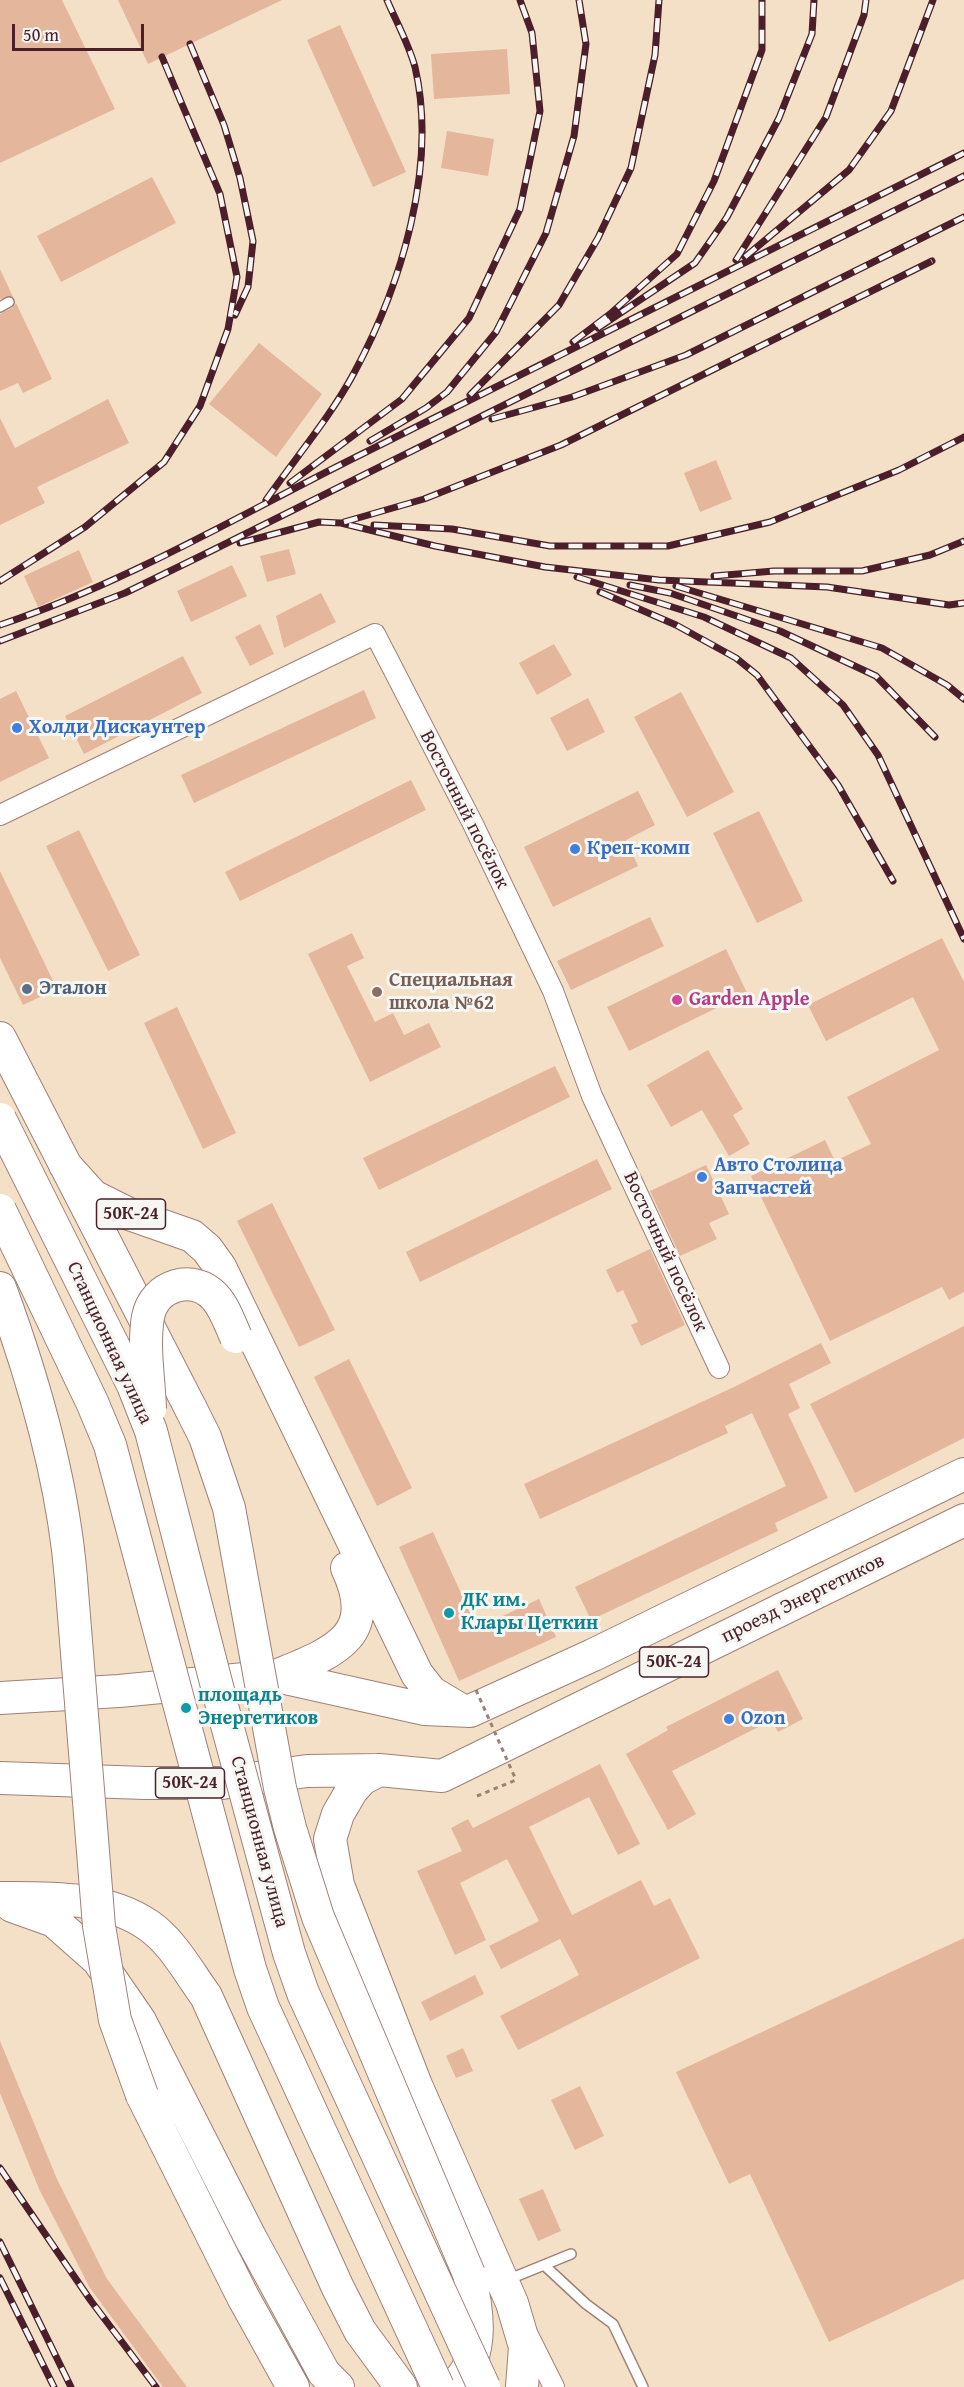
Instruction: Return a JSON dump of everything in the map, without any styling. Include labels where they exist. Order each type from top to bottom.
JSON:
[{"type":"main road","name":"50К-24","points":[[0,1038],[65,1166],[93,1196],[129,1214],[192,1236],[214,1258],[417,1674],[431,1692],[449,1705],[470,1700],[593,1655],[964,1474]]},
{"type":"main road","name":"Станционная улица","points":[[0,1119],[133,1385],[151,1431],[289,1953],[320,2034],[484,2387]]},
{"type":"main road","points":[[65,1166],[191,1409],[213,1458],[229,1508],[280,1788],[308,1884],[333,1952],[470,2274],[477,2308],[477,2341],[467,2368],[452,2387]]},
{"type":"main road","name":"Станционная улица","points":[[0,1210],[92,1402],[110,1445],[250,1969],[263,2007],[438,2387]]},
{"type":"main road","points":[[151,1431],[148,1315],[155,1299],[168,1288],[184,1283],[202,1287],[215,1297],[236,1337],[355,1585],[359,1608],[356,1624],[347,1637],[315,1659],[276,1676]]},
{"type":"main road","points":[[0,1288],[35,1398],[61,1498],[71,1579],[99,1926],[115,2020],[142,2095],[243,2297],[293,2387]]},
{"type":"main road","name":"проезд Энергетиков","points":[[379,1770],[441,1776],[964,1520]]},
{"type":"main road","name":"50К-24","points":[[0,1698],[276,1676],[424,1709],[470,1700]]},
{"type":"main road","name":"50К-24","points":[[0,1778],[145,1784],[222,1783],[307,1771],[379,1770]]},
{"type":"main road","points":[[379,1770],[363,1779],[352,1790],[338,1814],[330,1839],[338,1885],[416,2085],[507,2292],[525,2347],[522,2387]]},
{"type":"main road","points":[[0,1900],[60,1898],[115,1910],[148,1925],[172,1948],[206,1996],[360,2331],[400,2387]]},
{"type":"main road","points":[[0,1900],[54,1921],[98,1960],[140,2020],[250,2237],[324,2373],[338,2387]]},
{"type":"street","name":"Восточный посёлок","points":[[0,815],[375,634],[473,824],[553,991],[592,1096],[719,1368]]},
{"type":"street","points":[[507,2292],[554,2387]]},
{"type":"lane","points":[[507,2292],[544,2265],[572,2254]]},
{"type":"lane","points":[[544,2265],[586,2304],[613,2324],[643,2387]]},
{"type":"path","points":[[470,1700],[516,1780],[477,1796]]},
{"type":"building","points":[[0,0],[62,0],[115,109],[0,163]]},
{"type":"building","points":[[118,0],[282,0],[148,64]]},
{"type":"building","points":[[340,25],[406,172],[373,187],[307,40]]},
{"type":"building","points":[[507,49],[510,94],[434,99],[431,54]]},
{"type":"building","points":[[447,131],[494,139],[488,176],[441,168]]},
{"type":"building","points":[[152,177],[176,223],[61,282],[37,236]]},
{"type":"building","points":[[0,269],[13,297],[0,299]]},
{"type":"building","points":[[16,303],[52,379],[23,393],[18,383],[0,391],[0,314],[12,308]]},
{"type":"building","points":[[259,343],[322,394],[276,457],[209,404]]},
{"type":"building","points":[[108,399],[129,443],[37,487],[45,503],[0,525],[0,418],[15,448]]},
{"type":"building","points":[[716,460],[732,499],[700,512],[684,473]]},
{"type":"building","points":[[289,549],[296,574],[267,582],[260,556]]},
{"type":"building","points":[[79,550],[93,582],[38,607],[24,576]]},
{"type":"building","points":[[232,565],[247,596],[191,622],[177,591]]},
{"type":"building","points":[[321,593],[336,622],[284,648],[276,616]]},
{"type":"building","points":[[260,624],[274,654],[250,666],[235,637]]},
{"type":"building","points":[[554,644],[572,675],[537,695],[519,663]]},
{"type":"building","points":[[183,656],[202,693],[84,754],[65,716]]},
{"type":"building","points":[[364,690],[376,718],[194,803],[181,775]]},
{"type":"building","name":"Холди Дискаунтер","points":[[16,691],[49,758],[0,782],[0,699]]},
{"type":"building","points":[[681,692],[734,792],[687,817],[634,717]]},
{"type":"building","points":[[588,698],[605,732],[567,751],[550,718]]},
{"type":"building","points":[[411,780],[426,810],[240,901],[225,872]]},
{"type":"building","points":[[638,791],[655,825],[626,840],[638,866],[553,907],[524,847]]},
{"type":"building","points":[[759,811],[803,901],[757,923],[713,833]]},
{"type":"building","points":[[79,830],[140,955],[108,971],[46,846]]},
{"type":"building","points":[[0,871],[57,989],[23,1005],[0,958]]},
{"type":"building","points":[[650,917],[664,946],[571,990],[557,961]]},
{"type":"building","points":[[352,933],[364,958],[347,966],[375,1022],[393,1013],[404,1035],[429,1023],[441,1047],[370,1082],[308,954]]},
{"type":"building","points":[[942,938],[964,982],[964,1292],[949,1300],[942,1287],[830,1341],[751,1176],[825,1140],[835,1161],[871,1144],[847,1097],[939,1050],[913,997],[826,1041],[808,1005]]},
{"type":"building","name":"Garden Apple","points":[[726,949],[747,993],[629,1051],[607,1007]]},
{"type":"building","points":[[177,1007],[236,1133],[203,1149],[144,1023]]},
{"type":"building","points":[[708,1050],[743,1109],[733,1115],[750,1144],[729,1156],[702,1110],[671,1127],[647,1085]]},
{"type":"building","points":[[555,1066],[570,1097],[379,1190],[363,1158]]},
{"type":"building","points":[[597,1159],[612,1189],[420,1282],[406,1252]]},
{"type":"building","points":[[706,1165],[729,1214],[709,1223],[717,1239],[680,1256],[650,1191]]},
{"type":"building","points":[[272,1203],[335,1330],[299,1347],[237,1221]]},
{"type":"building","points":[[650,1249],[685,1325],[641,1346],[631,1325],[638,1322],[623,1290],[617,1293],[606,1270]]},
{"type":"building","points":[[964,1326],[964,1438],[855,1493],[810,1404]]},
{"type":"building","points":[[821,1343],[831,1363],[789,1384],[800,1408],[788,1414],[828,1498],[775,1523],[778,1531],[591,1620],[575,1587],[786,1486],[752,1413],[725,1426],[728,1433],[540,1519],[524,1484],[734,1387]]},
{"type":"building","points":[[349,1359],[412,1488],[377,1506],[314,1377]]},
{"type":"building","name":"ДК им. Клары Цеткин","points":[[433,1532],[477,1628],[539,1599],[556,1637],[459,1681],[399,1547]]},
{"type":"building","points":[[778,1670],[803,1719],[778,1732],[772,1720],[672,1771],[696,1814],[668,1830],[626,1754],[668,1730],[666,1727]]},
{"type":"building","points":[[600,1764],[640,1844],[618,1855],[589,1797],[529,1827],[572,1915],[641,1880],[654,1906],[670,1898],[700,1958],[518,2050],[500,2016],[579,1975],[560,1939],[501,1969],[489,1946],[539,1921],[507,1859],[460,1883],[486,1940],[455,1955],[417,1871],[462,1851],[451,1828],[468,1819],[473,1828]]},
{"type":"building","points":[[964,1938],[964,2279],[829,2342],[750,2174],[729,2184],[676,2072]]},
{"type":"building","points":[[475,1975],[484,1994],[430,2021],[421,2002]]},
{"type":"building","points":[[0,2041],[57,2179],[107,2279],[187,2387],[163,2387],[90,2288],[39,2189],[0,2093]]},
{"type":"building","points":[[463,2048],[473,2071],[456,2078],[446,2056]]},
{"type":"building","points":[[580,2086],[604,2136],[575,2150],[551,2100]]},
{"type":"building","points":[[543,2189],[561,2231],[538,2241],[519,2199]]},
{"type":"railway","points":[[266,500],[323,422],[354,373],[387,302],[411,224],[422,144],[421,105],[415,67],[387,0]]},
{"type":"railway","points":[[290,483],[402,399],[469,318],[520,209],[540,111],[532,33],[520,0]]},
{"type":"railway","points":[[370,441],[426,408],[447,392],[496,332],[546,233],[574,136],[586,44],[579,0]]},
{"type":"railway","points":[[470,395],[559,305],[598,238],[631,168],[655,55],[659,0]]},
{"type":"railway","points":[[573,342],[610,314],[677,254],[714,181],[762,50],[762,0]]},
{"type":"railway","points":[[598,328],[695,263],[727,217],[779,118],[812,34],[814,0]]},
{"type":"railway","points":[[736,260],[826,117],[864,15],[866,0]]},
{"type":"railway","points":[[745,257],[849,170],[891,111],[933,0]]},
{"type":"railway","points":[[190,44],[224,125],[240,178],[253,241],[248,287],[235,315]]},
{"type":"railway","points":[[0,581],[85,527],[164,462],[200,406],[228,329],[237,277],[220,194],[162,57]]},
{"type":"railway","points":[[0,625],[92,589],[181,547],[964,153]]},
{"type":"railway","points":[[0,641],[125,593],[964,176]]},
{"type":"railway","points":[[492,419],[572,397],[686,355],[964,217]]},
{"type":"railway","points":[[344,522],[424,499],[561,445],[932,261]]},
{"type":"railway","points":[[374,525],[452,529],[550,546],[668,546],[770,522],[899,470],[964,437]]},
{"type":"railway","points":[[240,543],[319,522],[341,523],[435,546],[545,567],[659,580],[827,587],[949,605],[964,603]]},
{"type":"railway","points":[[714,576],[774,571],[862,571],[930,555],[964,541]]},
{"type":"railway","points":[[577,577],[704,617],[791,658],[843,705],[878,755],[964,939]]},
{"type":"railway","points":[[630,585],[670,593],[780,631],[876,676],[935,737]]},
{"type":"railway","points":[[676,586],[882,648],[947,685],[964,699]]},
{"type":"railway","points":[[600,592],[676,625],[736,658],[757,675],[838,785],[893,881]]},
{"type":"railway","points":[[0,2168],[91,2301],[156,2387]]},
{"type":"railway","points":[[0,2242],[71,2387]]},
{"type":"railway","points":[[0,2278],[54,2387]]},
{"type":"place","name":"Холди Дискаунтер","points":[[17,728]]},
{"type":"place","name":"Креп-комп","points":[[575,849]]},
{"type":"place","name":"Эталон","points":[[27,989]]},
{"type":"place","name":"Специальная школа №62","points":[[377,992]]},
{"type":"place","name":"Garden Apple","points":[[677,1000]]},
{"type":"place","name":"Авто Столица Запчастей","points":[[702,1177]]},
{"type":"place","name":"ДК им. Клары Цеткин","points":[[449,1613]]},
{"type":"place","name":"площадь Энергетиков","points":[[186,1708]]},
{"type":"place","name":"Ozon","points":[[729,1719]]}]
